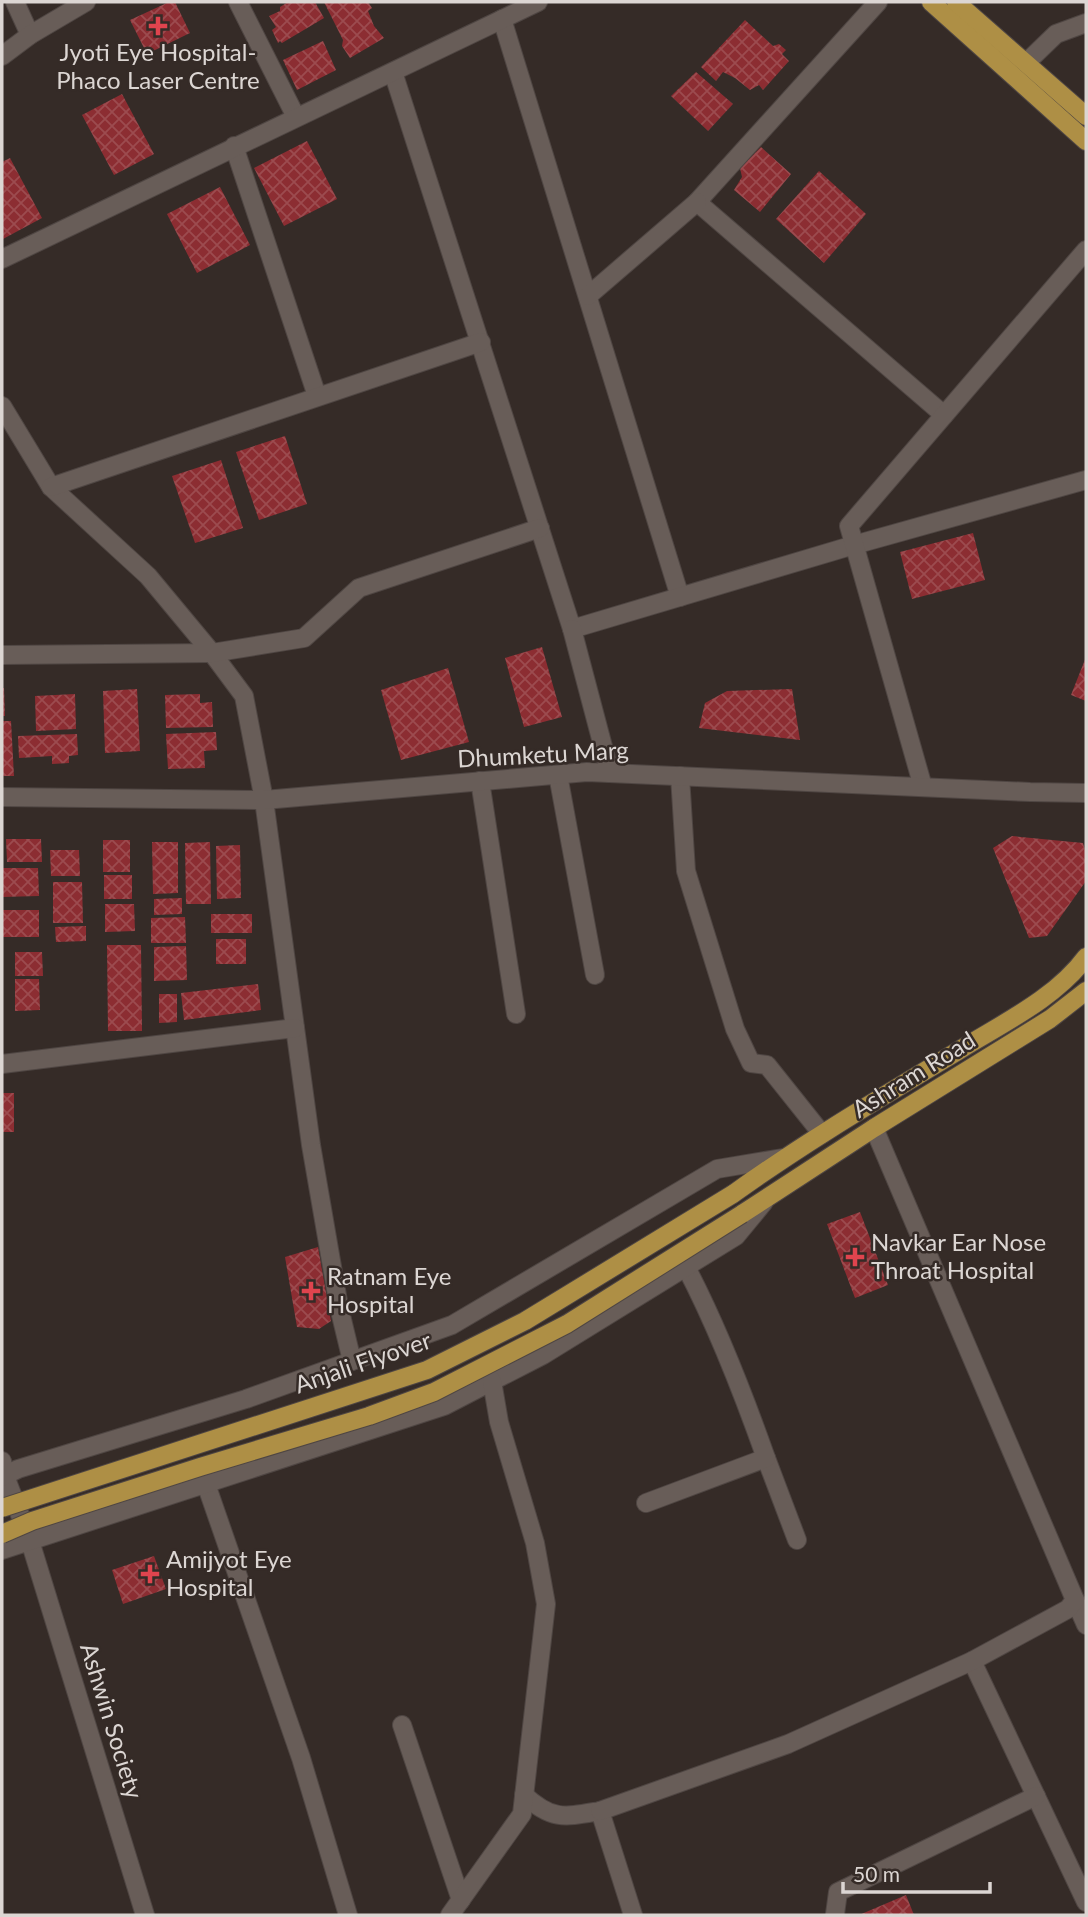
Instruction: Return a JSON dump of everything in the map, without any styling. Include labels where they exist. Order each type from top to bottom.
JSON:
[{"type":"main road","points":[[931,2],[1086,141]]},
{"type":"main road","points":[[956,2],[1027,62],[1086,117]]},
{"type":"main road","name":"Ashram Road","points":[[783,1158],[1039,1001],[1086,957]]},
{"type":"main road","name":"Ashram Road","points":[[766,1199],[874,1128],[1051,1019],[1086,991]]},
{"type":"main road","name":"Anjali Flyover","points":[[2,1508],[427,1370],[525,1321],[733,1194],[783,1158]]},
{"type":"main road","name":"Anjali Flyover","points":[[2,1534],[32,1521],[369,1416],[434,1392],[567,1324],[766,1199]]},
{"type":"street","points":[[15,2],[30,35]]},
{"type":"street","points":[[2,56],[30,35],[86,2]]},
{"type":"street","points":[[238,2],[296,117]]},
{"type":"street","points":[[2,259],[538,2]]},
{"type":"street","points":[[587,296],[697,202],[878,2]]},
{"type":"street","points":[[502,19],[681,597]]},
{"type":"street","points":[[1027,62],[1056,34],[1086,23]]},
{"type":"street","points":[[393,72],[572,629],[610,773]]},
{"type":"street","points":[[234,146],[317,396]]},
{"type":"street","points":[[697,202],[944,415]]},
{"type":"street","points":[[923,787],[849,526],[1086,250]]},
{"type":"street","points":[[51,487],[481,342]]},
{"type":"street","points":[[2,406],[51,487],[148,576],[244,696],[264,800],[311,1145],[339,1307],[352,1361]]},
{"type":"street","points":[[572,629],[854,545],[1086,480]]},
{"type":"street","points":[[2,655],[212,653],[304,638],[359,588],[540,528]]},
{"type":"street","name":"Dhumketu Marg","points":[[2,797],[264,800],[587,772],[1082,796]]},
{"type":"street","points":[[558,775],[595,975]]},
{"type":"street","points":[[680,776],[686,871],[735,1029],[751,1063],[767,1065],[822,1134]]},
{"type":"street","points":[[480,781],[516,1014]]},
{"type":"street","points":[[2,1064],[295,1028]]},
{"type":"street","points":[[874,1128],[1086,1625]]},
{"type":"street","points":[[3,1471],[18,1469],[246,1399],[452,1325],[718,1169],[783,1158]]},
{"type":"street","points":[[2,1550],[444,1406],[543,1355],[736,1236],[766,1199]]},
{"type":"street","points":[[686,1267],[703,1299],[731,1366],[797,1540]]},
{"type":"street","points":[[450,1915],[522,1814],[546,1604],[535,1543],[499,1422],[492,1381]]},
{"type":"street","points":[[646,1503],[766,1458]]},
{"type":"street","name":"Ashwin Society","points":[[3,1471],[30,1541],[145,1915]]},
{"type":"street","points":[[206,1484],[301,1758],[348,1915]]},
{"type":"street","points":[[524,1796],[533,1804],[561,1818],[600,1811],[788,1744],[972,1661],[1068,1609],[1074,1600]]},
{"type":"street","points":[[972,1661],[1086,1902]]},
{"type":"street","points":[[402,1725],[461,1900]]},
{"type":"street","points":[[834,1915],[838,1892],[1036,1796]]},
{"type":"street","points":[[600,1811],[633,1915]]},
{"type":"building","points":[[169,2],[175,2],[190,33],[147,54],[130,20]]},
{"type":"building","points":[[288,2],[315,2],[324,18],[278,43],[272,30],[276,27],[269,16],[280,11],[280,7]]},
{"type":"building","points":[[324,2],[368,2],[372,8],[368,11],[374,26],[384,38],[350,58],[342,46],[343,40]]},
{"type":"building","points":[[745,20],[773,46],[779,44],[786,50],[782,54],[789,61],[763,90],[759,85],[750,90],[723,72],[716,81],[701,67]]},
{"type":"building","points":[[323,41],[336,70],[297,90],[283,60]]},
{"type":"building","points":[[696,72],[733,104],[708,131],[671,96]]},
{"type":"building","points":[[122,94],[154,154],[114,175],[82,115]]},
{"type":"building","points":[[307,141],[337,199],[284,226],[254,168]]},
{"type":"building","points":[[761,147],[791,174],[760,212],[734,190],[742,177],[740,168]]},
{"type":"building","points":[[10,158],[42,218],[3,239],[2,162]]},
{"type":"building","points":[[819,171],[866,214],[824,263],[776,219]]},
{"type":"building","points":[[220,187],[250,245],[197,273],[167,214]]},
{"type":"building","points":[[285,436],[307,504],[259,520],[236,452]]},
{"type":"building","points":[[221,460],[243,528],[195,543],[172,476]]},
{"type":"building","points":[[973,533],[985,580],[912,599],[900,552]]},
{"type":"building","points":[[542,647],[562,717],[524,727],[505,658]]},
{"type":"building","points":[[1086,657],[1086,701],[1071,695]]},
{"type":"building","points":[[448,668],[469,742],[401,760],[381,690]]},
{"type":"building","points":[[4,688],[5,716],[2,716]]},
{"type":"building","points":[[137,689],[140,751],[105,753],[103,691]]},
{"type":"building","points":[[792,689],[800,740],[699,728],[705,703],[727,691]]},
{"type":"building","points":[[75,694],[76,729],[36,731],[35,696]]},
{"type":"building","points":[[200,694],[200,703],[212,702],[213,727],[166,728],[165,695]]},
{"type":"building","points":[[2,721],[11,721],[14,776],[2,776]]},
{"type":"building","points":[[216,732],[217,750],[204,751],[205,768],[168,769],[166,734]]},
{"type":"building","points":[[77,734],[78,755],[69,756],[69,763],[52,764],[52,756],[19,758],[18,736]]},
{"type":"building","points":[[1012,836],[1083,843],[1086,854],[1086,881],[1047,936],[1029,938],[993,848]]},
{"type":"building","points":[[6,839],[41,839],[42,862],[7,862]]},
{"type":"building","points":[[103,840],[130,840],[130,872],[103,872]]},
{"type":"building","points":[[152,842],[178,842],[178,893],[153,894]]},
{"type":"building","points":[[210,842],[211,904],[186,904],[185,843]]},
{"type":"building","points":[[240,845],[241,898],[217,899],[216,846]]},
{"type":"building","points":[[50,850],[79,850],[80,876],[51,876]]},
{"type":"building","points":[[2,868],[38,868],[39,896],[2,897]]},
{"type":"building","points":[[104,875],[132,875],[132,899],[104,899]]},
{"type":"building","points":[[53,882],[82,882],[83,923],[53,923]]},
{"type":"building","points":[[182,898],[182,914],[154,915],[154,899]]},
{"type":"building","points":[[105,904],[134,904],[135,931],[105,932]]},
{"type":"building","points":[[2,910],[39,910],[39,937],[2,937]]},
{"type":"building","points":[[211,914],[252,914],[252,933],[211,933]]},
{"type":"building","points":[[185,917],[186,943],[151,943],[151,918]]},
{"type":"building","points":[[86,926],[86,941],[56,942],[55,927]]},
{"type":"building","points":[[216,939],[246,939],[246,964],[216,964]]},
{"type":"building","points":[[107,945],[141,945],[142,1031],[108,1031]]},
{"type":"building","points":[[186,946],[187,980],[154,981],[154,947]]},
{"type":"building","points":[[15,952],[42,952],[43,976],[15,976]]},
{"type":"building","points":[[15,979],[39,979],[40,1010],[15,1011]]},
{"type":"building","points":[[258,984],[261,1010],[184,1020],[181,993]]},
{"type":"building","points":[[159,994],[177,994],[177,1022],[159,1023]]},
{"type":"building","points":[[2,1093],[14,1093],[14,1132],[2,1132]]},
{"type":"building","points":[[860,1212],[888,1285],[855,1298],[827,1224]]},
{"type":"building","points":[[318,1247],[331,1321],[319,1329],[297,1327],[285,1257]]},
{"type":"building","points":[[154,1556],[166,1589],[123,1604],[112,1570]]},
{"type":"building","points":[[906,1895],[914,1915],[859,1915]]},
{"type":"place","name":"Jyoti Eye Hospital- Phaco Laser Centre","points":[[158,26]]},
{"type":"place","name":"Navkar Ear Nose Throat Hospital","points":[[855,1257]]},
{"type":"place","name":"Ratnam Eye Hospital","points":[[311,1291]]},
{"type":"place","name":"Amijyot Eye Hospital","points":[[150,1574]]}]
